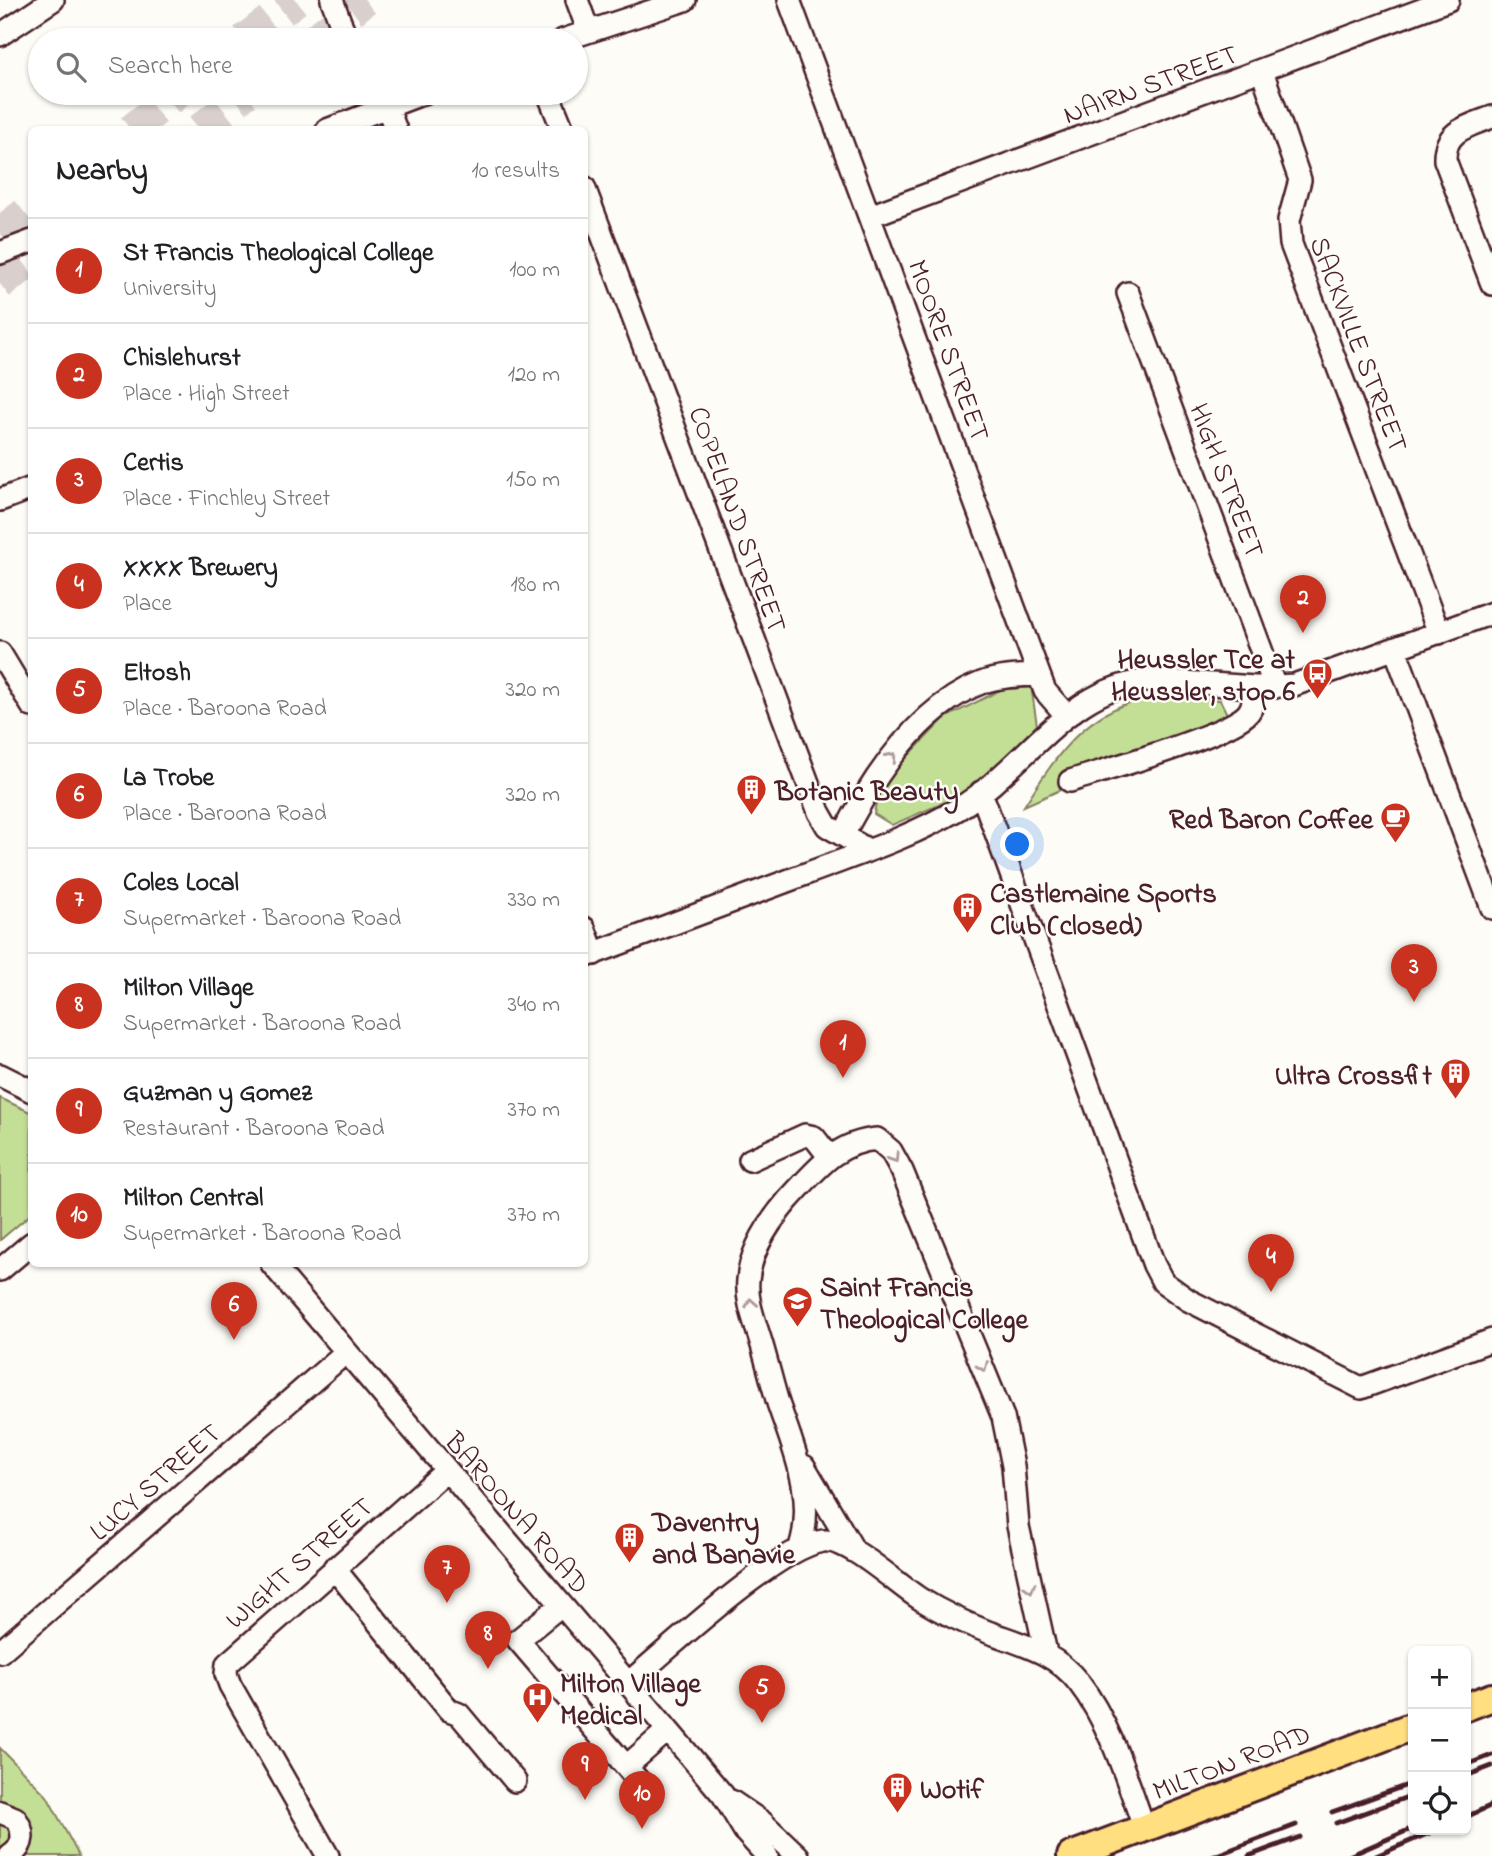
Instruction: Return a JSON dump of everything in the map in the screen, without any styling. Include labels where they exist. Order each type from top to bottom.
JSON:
[{"type":"main road","points":[[1471,1705],[1492,1697]]},
{"type":"main road","name":"MILTON ROAD","points":[[1071,1856],[1408,1728]]},
{"type":"street","points":[[0,35],[53,0]]},
{"type":"street","points":[[332,0],[342,28]]},
{"type":"street","points":[[577,0],[587,28]]},
{"type":"street","points":[[623,18],[652,0]]},
{"type":"street","points":[[588,30],[684,0]]},
{"type":"street","name":"MOORE STREET","points":[[789,0],[1039,675],[1049,697],[1066,715]]},
{"type":"street","name":"NAIRN STREET","points":[[870,216],[1448,0]]},
{"type":"street","name":"SACKVILLE STREET","points":[[1262,71],[1300,180],[1289,220],[1291,244],[1439,633]]},
{"type":"street","points":[[335,126],[374,105]]},
{"type":"street","points":[[377,105],[393,126]]},
{"type":"street","points":[[553,105],[561,126]]},
{"type":"street","points":[[1492,117],[1458,130],[1448,141],[1445,160],[1492,285]]},
{"type":"street","name":"COPELAND STREET","points":[[588,198],[819,813],[827,826],[868,850]]},
{"type":"street","points":[[0,253],[28,243]]},
{"type":"street","name":"HIGH STREET","points":[[1128,293],[1265,687]]},
{"type":"street","points":[[0,500],[28,490]]},
{"type":"street","points":[[589,956],[868,850],[940,819],[981,792],[1066,715],[1104,691],[1136,681],[1265,687],[1314,680],[1492,613]]},
{"type":"street","points":[[1395,649],[1492,908]]},
{"type":"street","points":[[0,653],[28,696]]},
{"type":"street","points":[[843,835],[874,778],[929,718],[980,684],[1001,678],[1039,675]]},
{"type":"street","points":[[1070,781],[1191,741],[1237,722],[1250,710],[1265,687]]},
{"type":"street","points":[[981,792],[1153,1265],[1163,1282],[1188,1300],[1361,1388],[1492,1340]]},
{"type":"street","points":[[0,1075],[28,1089]]},
{"type":"street","points":[[750,1160],[805,1135],[820,1142],[828,1155]]},
{"type":"street","points":[[1046,1653],[1020,1539],[1013,1466],[1003,1417],[902,1171],[891,1151],[877,1139],[860,1140],[828,1155],[792,1195],[763,1236],[754,1255],[748,1280],[749,1304],[798,1456],[853,1549],[909,1593],[940,1611],[1046,1653],[1080,1684],[1098,1716],[1144,1827]]},
{"type":"street","points":[[0,1270],[28,1246]]},
{"type":"street","name":"BAROONA ROAD","points":[[274,1267],[723,1795],[747,1833],[766,1856]]},
{"type":"street","name":"LUCY STREET","points":[[0,1652],[345,1353]]},
{"type":"street","points":[[798,1456],[807,1526],[800,1547]]},
{"type":"street","name":"WIGHT STREET","points":[[328,1856],[226,1674],[227,1664],[446,1471]]},
{"type":"street","points":[[628,1683],[746,1584],[800,1547],[826,1541],[853,1549]]},
{"type":"street","points":[[334,1568],[449,1710],[459,1714],[515,1781]]},
{"type":"street","points":[[561,1605],[518,1640],[648,1792]]},
{"type":"street","points":[[627,1766],[668,1730]]},
{"type":"street","name":"BAROONA ROAD","points":[[723,1795],[762,1822],[798,1856]]},
{"type":"street","points":[[0,1812],[15,1818],[23,1832],[20,1847],[10,1856]]},
{"type":"green space","points":[[1031,686],[1037,725],[971,791],[892,825],[874,814],[879,786],[945,718],[1004,688]]},
{"type":"green space","points":[[1187,697],[1220,700],[1228,716],[1024,806],[1057,758],[1097,719],[1114,709],[1139,700]]},
{"type":"green space","points":[[0,1098],[28,1111],[28,1217],[0,1240]]},
{"type":"green space","points":[[0,1748],[47,1796],[79,1856],[0,1856]]},
{"type":"tunnel","points":[[260,28],[296,0]]},
{"type":"tunnel","points":[[329,28],[365,0]]},
{"type":"tunnel","points":[[136,126],[163,105]]},
{"type":"tunnel","points":[[204,126],[231,105]]},
{"type":"tunnel","points":[[0,233],[28,211]]},
{"type":"tunnel","points":[[0,284],[28,263]]},
{"type":"railway","points":[[1471,1763],[1492,1755]]},
{"type":"railway","points":[[1471,1774],[1492,1766]]},
{"type":"railway","points":[[1332,1812],[1408,1785]]},
{"type":"railway","points":[[1336,1823],[1408,1797]]},
{"type":"railway","points":[[1471,1815],[1492,1805]]},
{"type":"railway","points":[[1214,1856],[1296,1825]]},
{"type":"railway","points":[[1349,1856],[1408,1830]]},
{"type":"railway","points":[[1376,1856],[1424,1835]]},
{"type":"railway","points":[[1249,1856],[1300,1837]]},
{"type":"place","name":"Chislehurst","points":[[1303,633]]},
{"type":"place","name":"Heussler Tce at Heussler, stop 6","points":[[1318,701]]},
{"type":"place","name":"Botanic Beauty","points":[[752,817]]},
{"type":"place","name":"Red Baron Coffee","points":[[1396,845]]},
{"type":"place","name":"Castlemaine Sports Club (closed)","points":[[967,935]]},
{"type":"place","name":"Certis","points":[[1414,1002]]},
{"type":"place","name":"St Francis Theological College","points":[[843,1078]]},
{"type":"place","name":"Ultra Crossfit","points":[[1455,1101]]},
{"type":"place","name":"XXXX Brewery","points":[[1271,1292]]},
{"type":"place","name":"Saint Francis Theological College","points":[[797,1329]]},
{"type":"place","name":"La Trobe","points":[[234,1340]]},
{"type":"place","name":"Daventry and Banavie","points":[[629,1564]]},
{"type":"place","name":"Coles Local","points":[[447,1603]]},
{"type":"place","name":"Milton Village","points":[[488,1669]]},
{"type":"place","name":"Eltosh","points":[[762,1723]]},
{"type":"place","name":"Milton Village Medical","points":[[537,1725]]},
{"type":"place","name":"Guzman y Gomez","points":[[585,1800]]},
{"type":"place","name":"Wotif","points":[[897,1815]]},
{"type":"place","name":"Milton Central","points":[[642,1829]]}]
